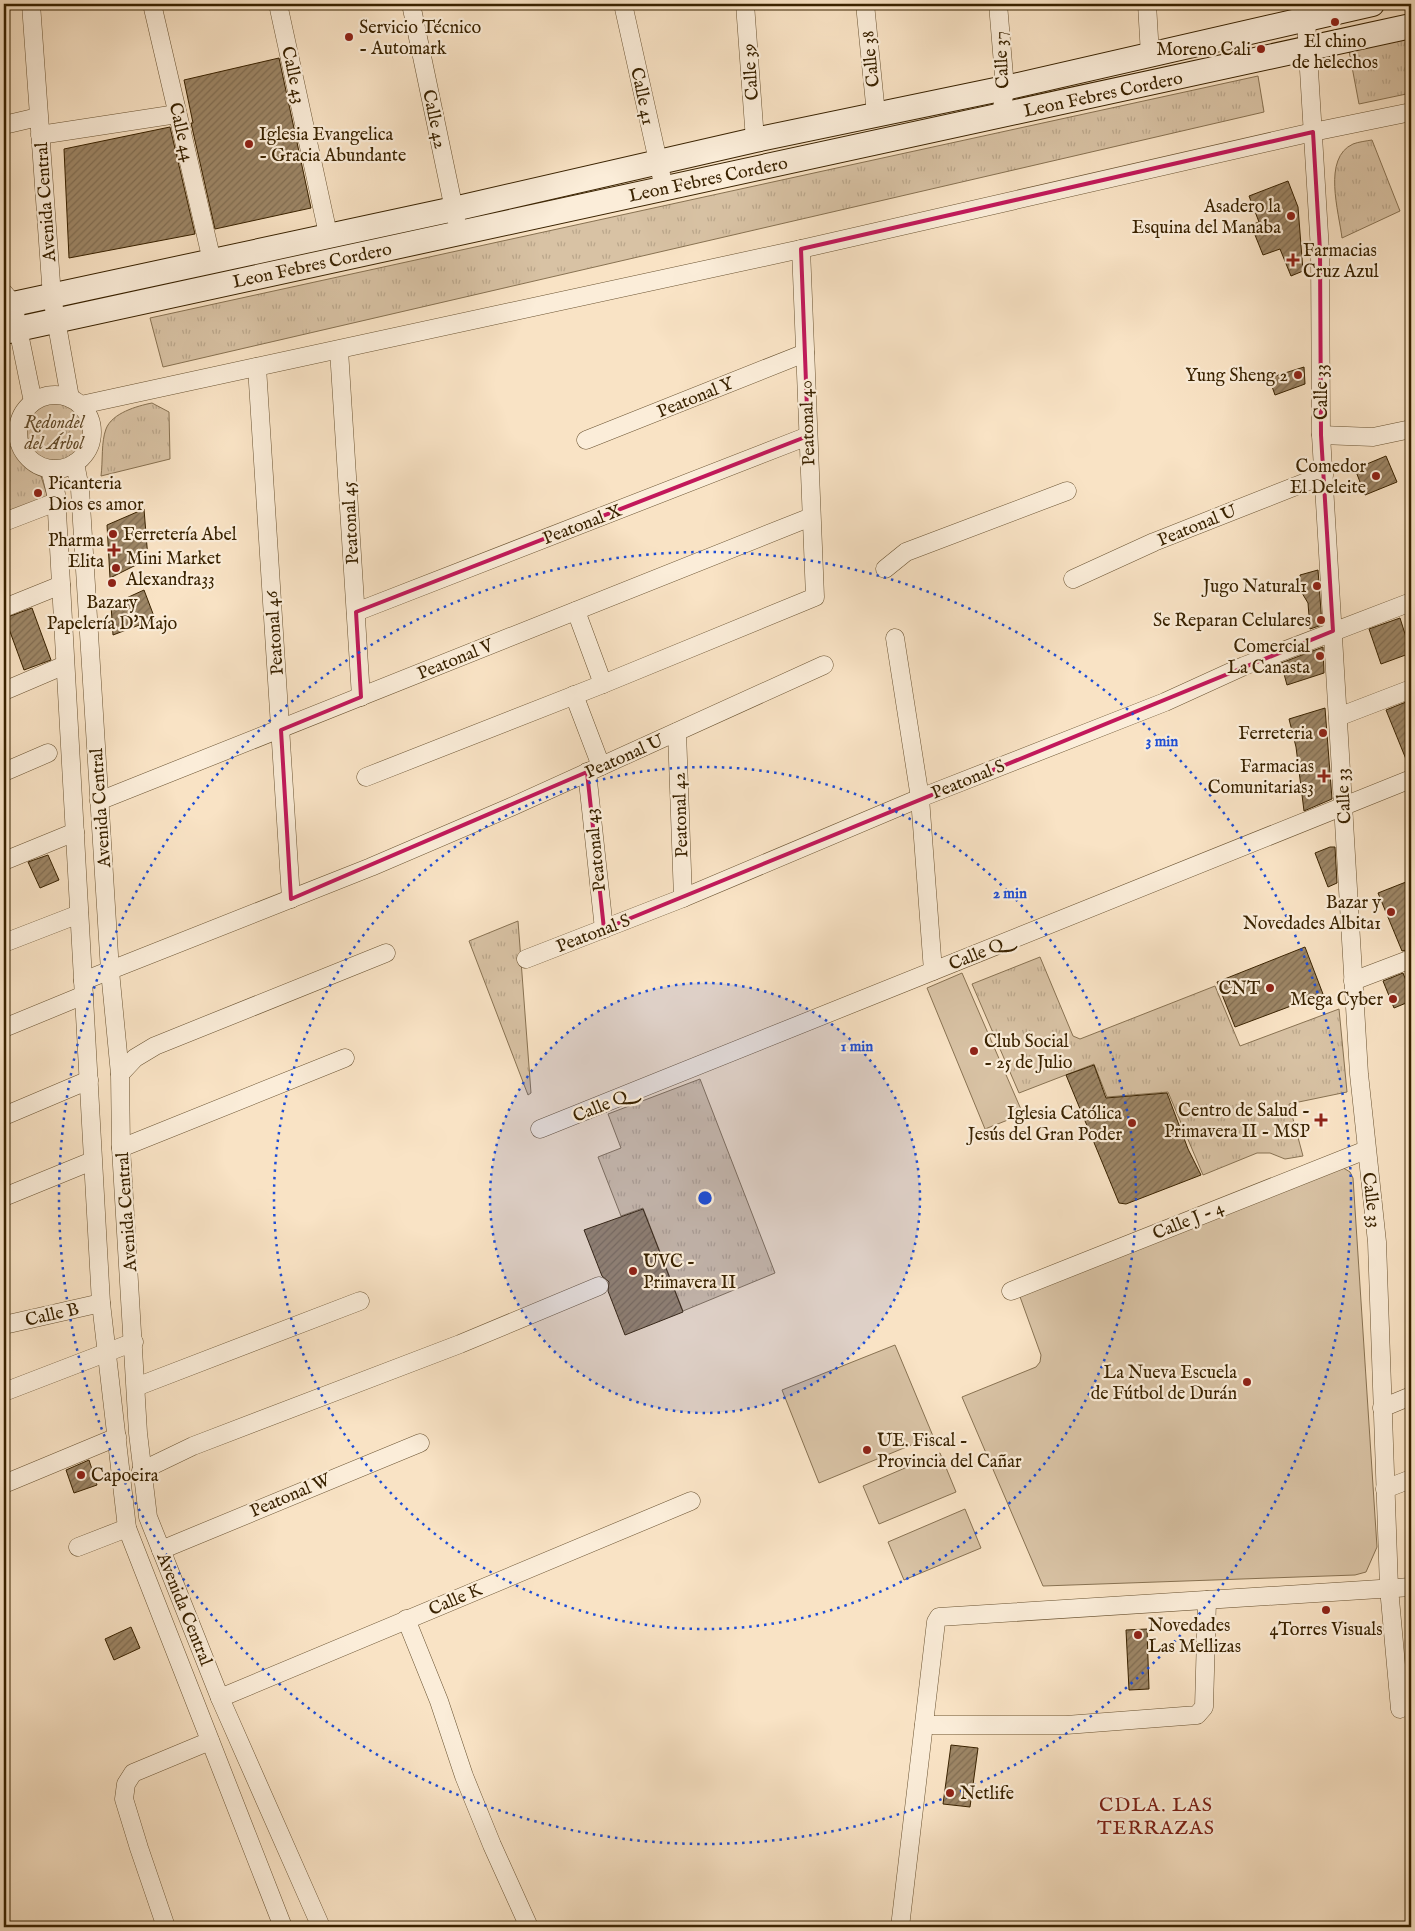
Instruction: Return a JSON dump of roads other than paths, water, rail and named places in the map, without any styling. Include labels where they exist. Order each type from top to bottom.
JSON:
[{"type":"street","name":"Avenida Central","points":[[31,4],[52,296],[75,402]]},
{"type":"street","name":"Calle 44","points":[[152,4],[212,261]]},
{"type":"street","name":"Calle 43","points":[[278,4],[328,234]]},
{"type":"street","name":"Calle 42","points":[[411,4],[459,234]]},
{"type":"street","name":"Calle 41","points":[[623,4],[664,188]]},
{"type":"street","name":"Calle 39","points":[[745,4],[755,140]]},
{"type":"street","name":"Calle 38","points":[[865,4],[876,114]]},
{"type":"street","name":"Calle 37","points":[[998,4],[1004,88],[1001,116]]},
{"type":"street","points":[[1147,4],[1150,55]]},
{"type":"street","name":"Leon Febres Cordero","points":[[7,301],[52,296],[328,234],[454,209],[755,140],[1004,88],[1150,55],[1306,11],[1372,4]]},
{"type":"street","name":"Calle 33","points":[[1306,11],[1320,251],[1321,435],[1353,982],[1366,1150],[1377,1242],[1389,1588],[1400,1709]]},
{"type":"street","name":"Leon Febres Cordero","points":[[11,330],[1411,26]]},
{"type":"street","points":[[75,402],[88,416],[92,429],[90,442],[84,454],[75,463],[59,469],[50,469],[37,465],[26,456],[11,428],[33,402],[51,396],[75,402],[257,368],[801,249],[1313,132],[1411,112]]},
{"type":"street","points":[[40,135],[177,114]]},
{"type":"street","points":[[4,125],[38,116]]},
{"type":"street","name":"Peatonal 40","points":[[603,684],[815,597],[801,249]]},
{"type":"street","points":[[7,301],[11,330],[33,402]]},
{"type":"street","name":"Peatonal 45","points":[[340,350],[361,697]]},
{"type":"street","name":"Peatonal Y","points":[[586,440],[805,353]]},
{"type":"street","name":"Peatonal 46","points":[[257,368],[292,899]]},
{"type":"street","points":[[1321,435],[1374,436],[1411,429]]},
{"type":"street","name":"Peatonal X","points":[[356,612],[808,436]]},
{"type":"street","name":"Avenida Central","points":[[75,463],[80,489],[110,971],[120,1074],[121,1148],[134,1342],[140,1471],[148,1518],[220,1698],[321,1927]]},
{"type":"street","name":"Avenida Central","points":[[50,469],[56,502],[101,1303],[127,1528],[283,1927]]},
{"type":"street","name":"Peatonal U","points":[[1073,579],[1154,542],[1324,476]]},
{"type":"street","points":[[885,569],[906,552],[1067,490]]},
{"type":"street","points":[[4,522],[56,502]]},
{"type":"street","name":"Peatonal V","points":[[100,801],[811,517]]},
{"type":"street","points":[[4,608],[61,585]]},
{"type":"street","name":"Peatonal S","points":[[526,960],[683,898],[920,798],[1165,702],[1244,666],[1411,602]]},
{"type":"street","points":[[366,777],[603,684],[576,611]]},
{"type":"street","points":[[895,638],[920,798],[933,972]]},
{"type":"street","points":[[4,691],[65,665]]},
{"type":"street","name":"Peatonal U","points":[[4,1028],[84,988],[110,971],[371,867],[824,665]]},
{"type":"street","points":[[1338,717],[1411,689]]},
{"type":"street","name":"Peatonal 43","points":[[574,695],[594,769],[604,928]]},
{"type":"street","name":"Peatonal 42","points":[[677,732],[683,898]]},
{"type":"street","points":[[4,772],[48,753]]},
{"type":"street","name":"Calle Q","points":[[540,1130],[1411,778]]},
{"type":"street","points":[[4,861],[75,832]]},
{"type":"street","points":[[4,943],[79,914]]},
{"type":"street","points":[[120,1074],[135,1058],[154,1046],[386,953]]},
{"type":"street","points":[[1353,982],[1411,959]]},
{"type":"street","points":[[121,1148],[345,1058]]},
{"type":"street","points":[[4,1116],[89,1080]]},
{"type":"street","name":"Calle J - 4","points":[[1011,1291],[1366,1150]]},
{"type":"street","points":[[4,1197],[92,1161]]},
{"type":"street","points":[[140,1471],[193,1446],[460,1344],[599,1286]]},
{"type":"street","points":[[136,1387],[360,1300]]},
{"type":"street","name":"Calle B","points":[[4,1325],[101,1303]]},
{"type":"street","points":[[4,1392],[134,1342]]},
{"type":"street","points":[[1382,1408],[1411,1396]]},
{"type":"street","points":[[4,1484],[117,1437]]},
{"type":"street","name":"Peatonal W","points":[[161,1550],[420,1442]]},
{"type":"street","points":[[1385,1489],[1411,1479]]},
{"type":"street","name":"Calle K","points":[[220,1698],[691,1500]]},
{"type":"street","points":[[78,1547],[127,1528]]},
{"type":"street","points":[[900,1927],[936,1622],[942,1616],[1411,1587]]},
{"type":"street","points":[[924,1725],[1066,1725],[1197,1715],[1204,1707],[1207,1600]]},
{"type":"street","points":[[406,1620],[439,1701],[464,1776],[529,1927]]},
{"type":"street","points":[[166,1927],[138,1848],[124,1799],[126,1784],[133,1773],[210,1741]]},
{"type":"place","name":"El chino de helechos","points":[[1335,22]]},
{"type":"place","name":"Servicio Técnico - Automark","points":[[349,37]]},
{"type":"place","name":"Moreno Cali","points":[[1261,49]]},
{"type":"place","name":"Iglesia Evangelica - Gracia Abundante","points":[[249,144]]},
{"type":"place","name":"Asadero la Esquina del Manaba","points":[[1291,216]]},
{"type":"place","name":"Farmacias Cruz Azul","points":[[1293,260]]},
{"type":"place","name":"Yung Sheng 2","points":[[1298,375]]},
{"type":"place","name":"Comedor El Deleite","points":[[1376,476]]},
{"type":"place","name":"Picanteria Dios es amor","points":[[38,493]]},
{"type":"place","name":"Ferretería Abel","points":[[113,534]]},
{"type":"place","name":"Pharma Elita","points":[[114,550]]},
{"type":"place","name":"Mini Market Alexandra33","points":[[116,568]]},
{"type":"place","name":"Bazary Papelería D'Majo","points":[[112,583]]},
{"type":"place","name":"Jugo Natural1","points":[[1317,586]]},
{"type":"place","name":"Se Reparan Celulares","points":[[1321,620]]},
{"type":"place","name":"Comercial La Canasta","points":[[1320,656]]},
{"type":"place","name":"Ferreteria","points":[[1323,733]]},
{"type":"place","name":"Farmacias Comunitarias3","points":[[1324,776]]},
{"type":"place","name":"Bazar y Novedades Albita1","points":[[1391,912]]},
{"type":"place","name":"CNT","points":[[1270,988]]},
{"type":"place","name":"Mega Cyber","points":[[1393,999]]},
{"type":"place","name":"Club Social - 25 de Julio","points":[[974,1051]]},
{"type":"place","name":"Centro de Salud - Primavera II - MSP","points":[[1321,1120]]},
{"type":"place","name":"Iglesia Católica Jesús del Gran Poder","points":[[1132,1123]]},
{"type":"place","name":"UVC - Primavera II","points":[[633,1271]]},
{"type":"place","name":"La Nueva Escuela de Fútbol de Durán","points":[[1247,1382]]},
{"type":"place","name":"UE. Fiscal - Provincia del Cañar","points":[[867,1450]]},
{"type":"place","name":"Capoeira","points":[[81,1475]]},
{"type":"place","name":"4Torres Visuals","points":[[1326,1610]]},
{"type":"place","name":"Novedades Las Mellizas","points":[[1138,1635]]},
{"type":"place","name":"Netlife","points":[[950,1793]]},
{"type":"district","name":"CDLA. LAS TERRAZAS","points":[[1156,1816]]},
{"type":"park label","name":"Redondel del Árbol","points":[[54,432]]}]
